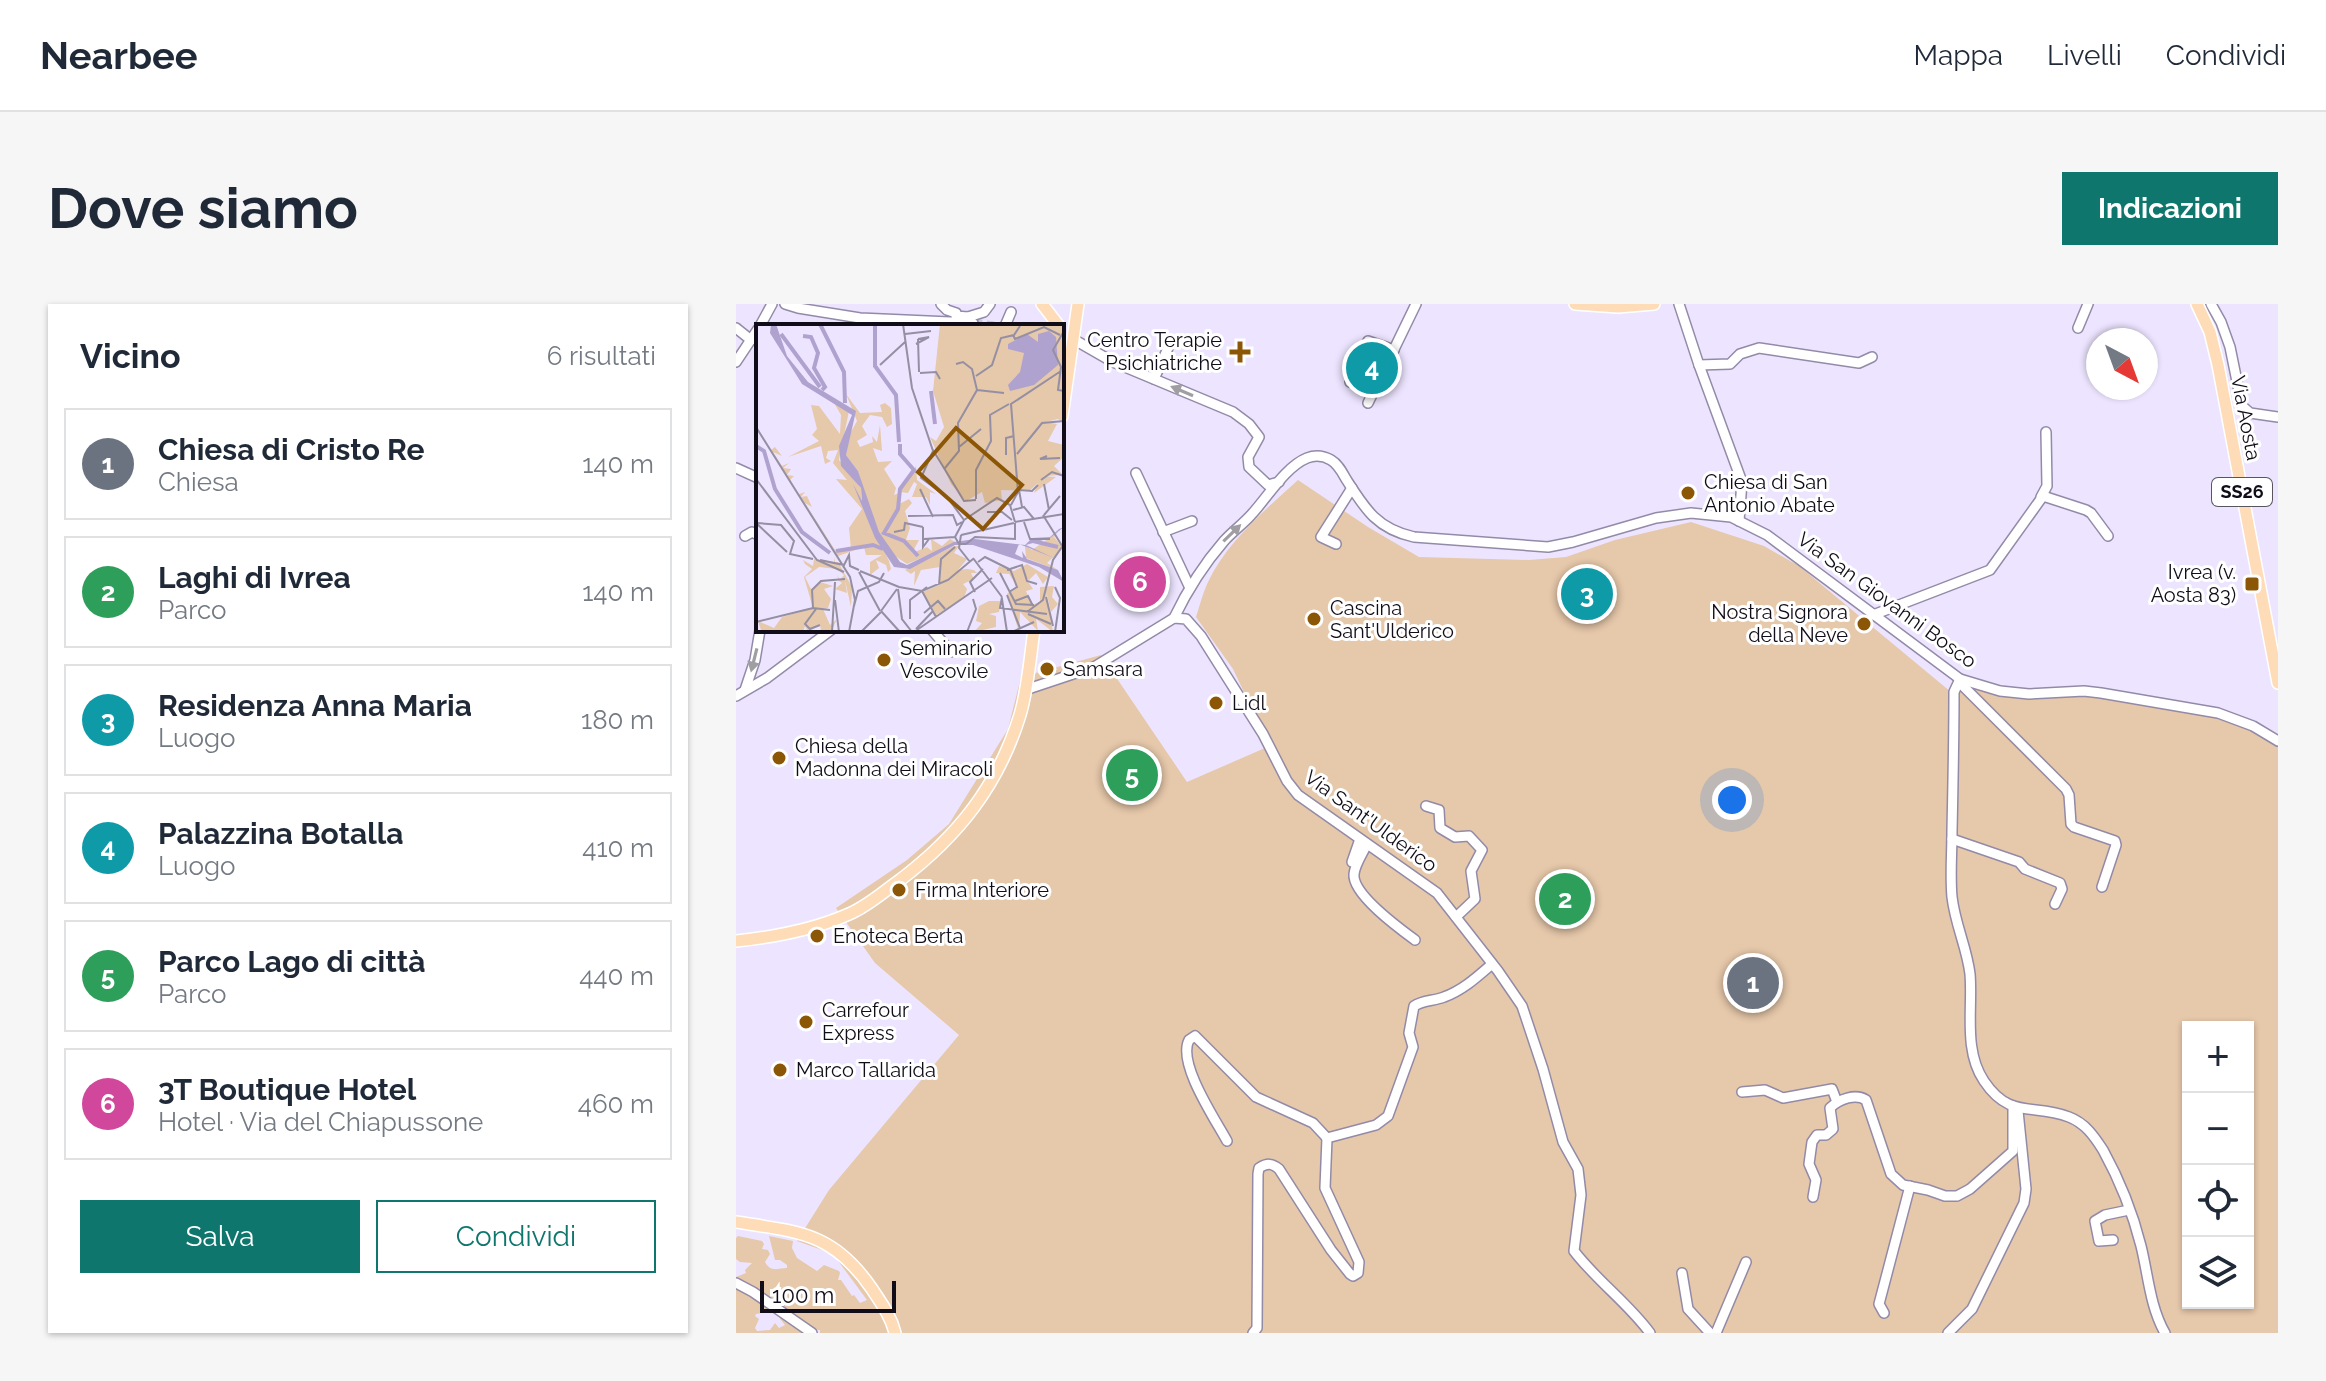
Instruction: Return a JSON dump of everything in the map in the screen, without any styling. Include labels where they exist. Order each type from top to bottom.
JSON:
[{"type":"main road","points":[[1042,304],[1059,324]]},
{"type":"main road","points":[[1064,402],[1078,304]]},
{"type":"main road","points":[[1575,304],[1618,307],[1654,304]]},
{"type":"main road","name":"Via Aosta","points":[[2197,304],[2210,332],[2218,365],[2278,683]]},
{"type":"main road","points":[[1064,330],[1073,339]]},
{"type":"main road","points":[[736,941],[794,932],[846,915],[874,899],[925,861],[963,823],[978,802],[1020,715],[1034,632]]},
{"type":"main road","points":[[736,1222],[802,1234],[837,1249],[866,1281],[886,1310],[895,1333]]},
{"type":"street","points":[[761,324],[772,304]]},
{"type":"street","points":[[785,304],[860,318],[970,321],[990,304]]},
{"type":"street","points":[[941,304],[956,316],[970,321]]},
{"type":"street","points":[[1368,403],[1416,304]]},
{"type":"street","points":[[1679,304],[1742,482],[1739,521]]},
{"type":"street","points":[[2078,328],[2088,304]]},
{"type":"street","points":[[2211,304],[2230,347],[2242,406],[2250,413],[2278,417]]},
{"type":"street","points":[[1006,324],[1011,312]]},
{"type":"street","points":[[736,328],[751,340]]},
{"type":"street","points":[[736,362],[756,332]]},
{"type":"street","points":[[1073,339],[1113,362],[1233,412],[1249,424],[1259,437],[1248,457],[1249,467],[1268,485],[1279,482]]},
{"type":"street","points":[[1350,382],[1368,341],[1394,350]]},
{"type":"street","points":[[1154,379],[1168,348]]},
{"type":"street","points":[[1730,364],[1740,354],[1759,348],[1859,363],[1872,357]]},
{"type":"street","points":[[1699,365],[1743,363]]},
{"type":"street","points":[[1873,615],[1990,570],[2047,486],[2046,432]]},
{"type":"street","name":"Via San Giovanni Bosco","points":[[1279,482],[1310,457],[1330,459],[1368,511],[1386,528],[1431,539],[1548,547],[1634,523],[1676,515],[1731,517],[1767,535],[1960,680],[2000,691],[2029,694],[2093,692],[2218,713],[2253,726],[2278,741]]},
{"type":"street","points":[[736,468],[756,477]]},
{"type":"street","points":[[1136,473],[1190,588]]},
{"type":"street","points":[[1025,690],[1094,667],[1174,618],[1190,588],[1222,543],[1279,482]]},
{"type":"street","points":[[1336,544],[1321,537],[1352,488]]},
{"type":"street","points":[[2041,497],[2046,495],[2086,510],[2108,536]]},
{"type":"street","points":[[1163,532],[1192,521]]},
{"type":"street","name":"Via Sant'Ulderico","points":[[1174,618],[1186,619],[1201,636],[1298,795],[1432,889],[1522,1006],[1563,1142],[1578,1169],[1581,1195],[1574,1251],[1633,1310],[1650,1333]]},
{"type":"street","points":[[745,690],[760,632]]},
{"type":"street","points":[[736,696],[767,678],[828,632]]},
{"type":"street","points":[[934,632],[951,652]]},
{"type":"street","points":[[2102,887],[2115,841],[2071,824],[2066,789],[1960,680],[1954,692],[1952,894],[1970,972],[1970,1012],[1976,1062],[1982,1078],[2000,1099],[2015,1107],[2066,1116],[2088,1129],[2105,1154],[2129,1210],[2140,1241],[2153,1302],[2165,1333]]},
{"type":"street","points":[[1426,806],[1439,810],[1440,828],[1455,837],[1469,836],[1482,850],[1471,871],[1475,899],[1456,917]]},
{"type":"street","points":[[1952,839],[2019,862],[2025,869],[2060,883],[2062,889],[2055,904]]},
{"type":"street","points":[[1352,862],[1364,841]]},
{"type":"street","points":[[1364,841],[1354,871],[1355,881],[1364,895],[1415,940]]},
{"type":"street","points":[[1327,1138],[1376,1125],[1388,1116],[1413,1047],[1409,1033],[1414,1006],[1445,997],[1467,985],[1492,964]]},
{"type":"street","points":[[1227,1141],[1192,1075],[1185,1050],[1189,1040],[1195,1036],[1256,1097],[1313,1123],[1327,1138],[1325,1188],[1359,1262],[1358,1273],[1351,1275],[1331,1250],[1279,1169],[1264,1165],[1259,1168],[1257,1328],[1253,1333]]},
{"type":"street","points":[[1742,1092],[1765,1090],[1783,1098],[1832,1089],[1837,1102]]},
{"type":"street","points":[[1813,1197],[1816,1180],[1809,1164],[1812,1142],[1817,1135],[1826,1135],[1833,1129],[1830,1108],[1837,1102],[1859,1096],[1866,1100],[1891,1174],[1903,1185],[1952,1197],[1970,1189],[2013,1151],[2015,1107]]},
{"type":"street","points":[[1948,1333],[1972,1309],[2026,1197],[2015,1107]]},
{"type":"street","points":[[1884,1313],[1879,1304],[1910,1186]]},
{"type":"street","points":[[2113,1240],[2099,1241],[2095,1221],[2105,1215],[2129,1210]]},
{"type":"street","points":[[1716,1333],[1746,1262]]},
{"type":"street","points":[[1682,1273],[1688,1309],[1710,1333]]},
{"type":"street","points":[[736,1283],[812,1333]]},
{"type":"shaded area","points":[[1298,480],[1419,557],[1529,560],[1566,557],[1615,540],[1691,522],[1764,546],[1799,566],[1951,692],[1987,684],[2226,711],[2278,740],[2278,1333],[820,1333],[816,1330],[816,1333],[736,1333],[736,1277],[746,1273],[745,1270],[752,1263],[736,1259],[738,1236],[762,1241],[762,1249],[770,1254],[765,1262],[775,1269],[787,1268],[787,1265],[775,1260],[769,1236],[793,1241],[792,1248],[797,1258],[817,1271],[824,1265],[839,1271],[838,1280],[852,1296],[860,1303],[867,1300],[833,1254],[797,1241],[829,1190],[959,1035],[875,963],[836,908],[907,860],[949,824],[1008,729],[1021,677],[1101,655],[1187,782],[1265,748],[1252,709],[1233,669],[1196,617],[1217,566],[1249,526]],"holes":[[[773,1311],[782,1315],[780,1319],[785,1325],[779,1328],[775,1323],[770,1330],[757,1331],[755,1328],[759,1319],[756,1314]]]},
{"type":"tunnel","points":[[973,323],[980,324]]},
{"type":"railway","points":[[2246,484],[2278,496]]},
{"type":"place","name":"Centro Terapie Psichiatriche","points":[[1240,352]]},
{"type":"place","name":"Palazzina Botalla","points":[[1372,368]]},
{"type":"place","name":"Chiesa di San Antonio Abate","points":[[1688,493]]},
{"type":"place","name":"3T Boutique Hotel","points":[[1140,582]]},
{"type":"place","name":"Ivrea (v. Aosta 83)","points":[[2252,584]]},
{"type":"place","name":"Residenza Anna Maria","points":[[1587,594]]},
{"type":"place","name":"Cascina Sant'Ulderico","points":[[1314,619]]},
{"type":"place","name":"Nostra Signora della Neve","points":[[1864,624]]},
{"type":"place","name":"Seminario Vescovile","points":[[884,660]]},
{"type":"place","name":"Samsara","points":[[1047,669]]},
{"type":"place","name":"Lidl","points":[[1216,703]]},
{"type":"place","name":"Chiesa della Madonna dei Miracoli","points":[[779,758]]},
{"type":"place","name":"Parco Lago di città","points":[[1132,775]]},
{"type":"place","name":"Firma Interiore","points":[[899,890]]},
{"type":"place","name":"Laghi di Ivrea","points":[[1565,899]]},
{"type":"place","name":"Enoteca Berta","points":[[817,936]]},
{"type":"place","name":"Chiesa di Cristo Re","points":[[1753,983]]},
{"type":"place","name":"Carrefour Express","points":[[806,1022]]},
{"type":"place","name":"Marco Tallarida","points":[[780,1070]]}]
